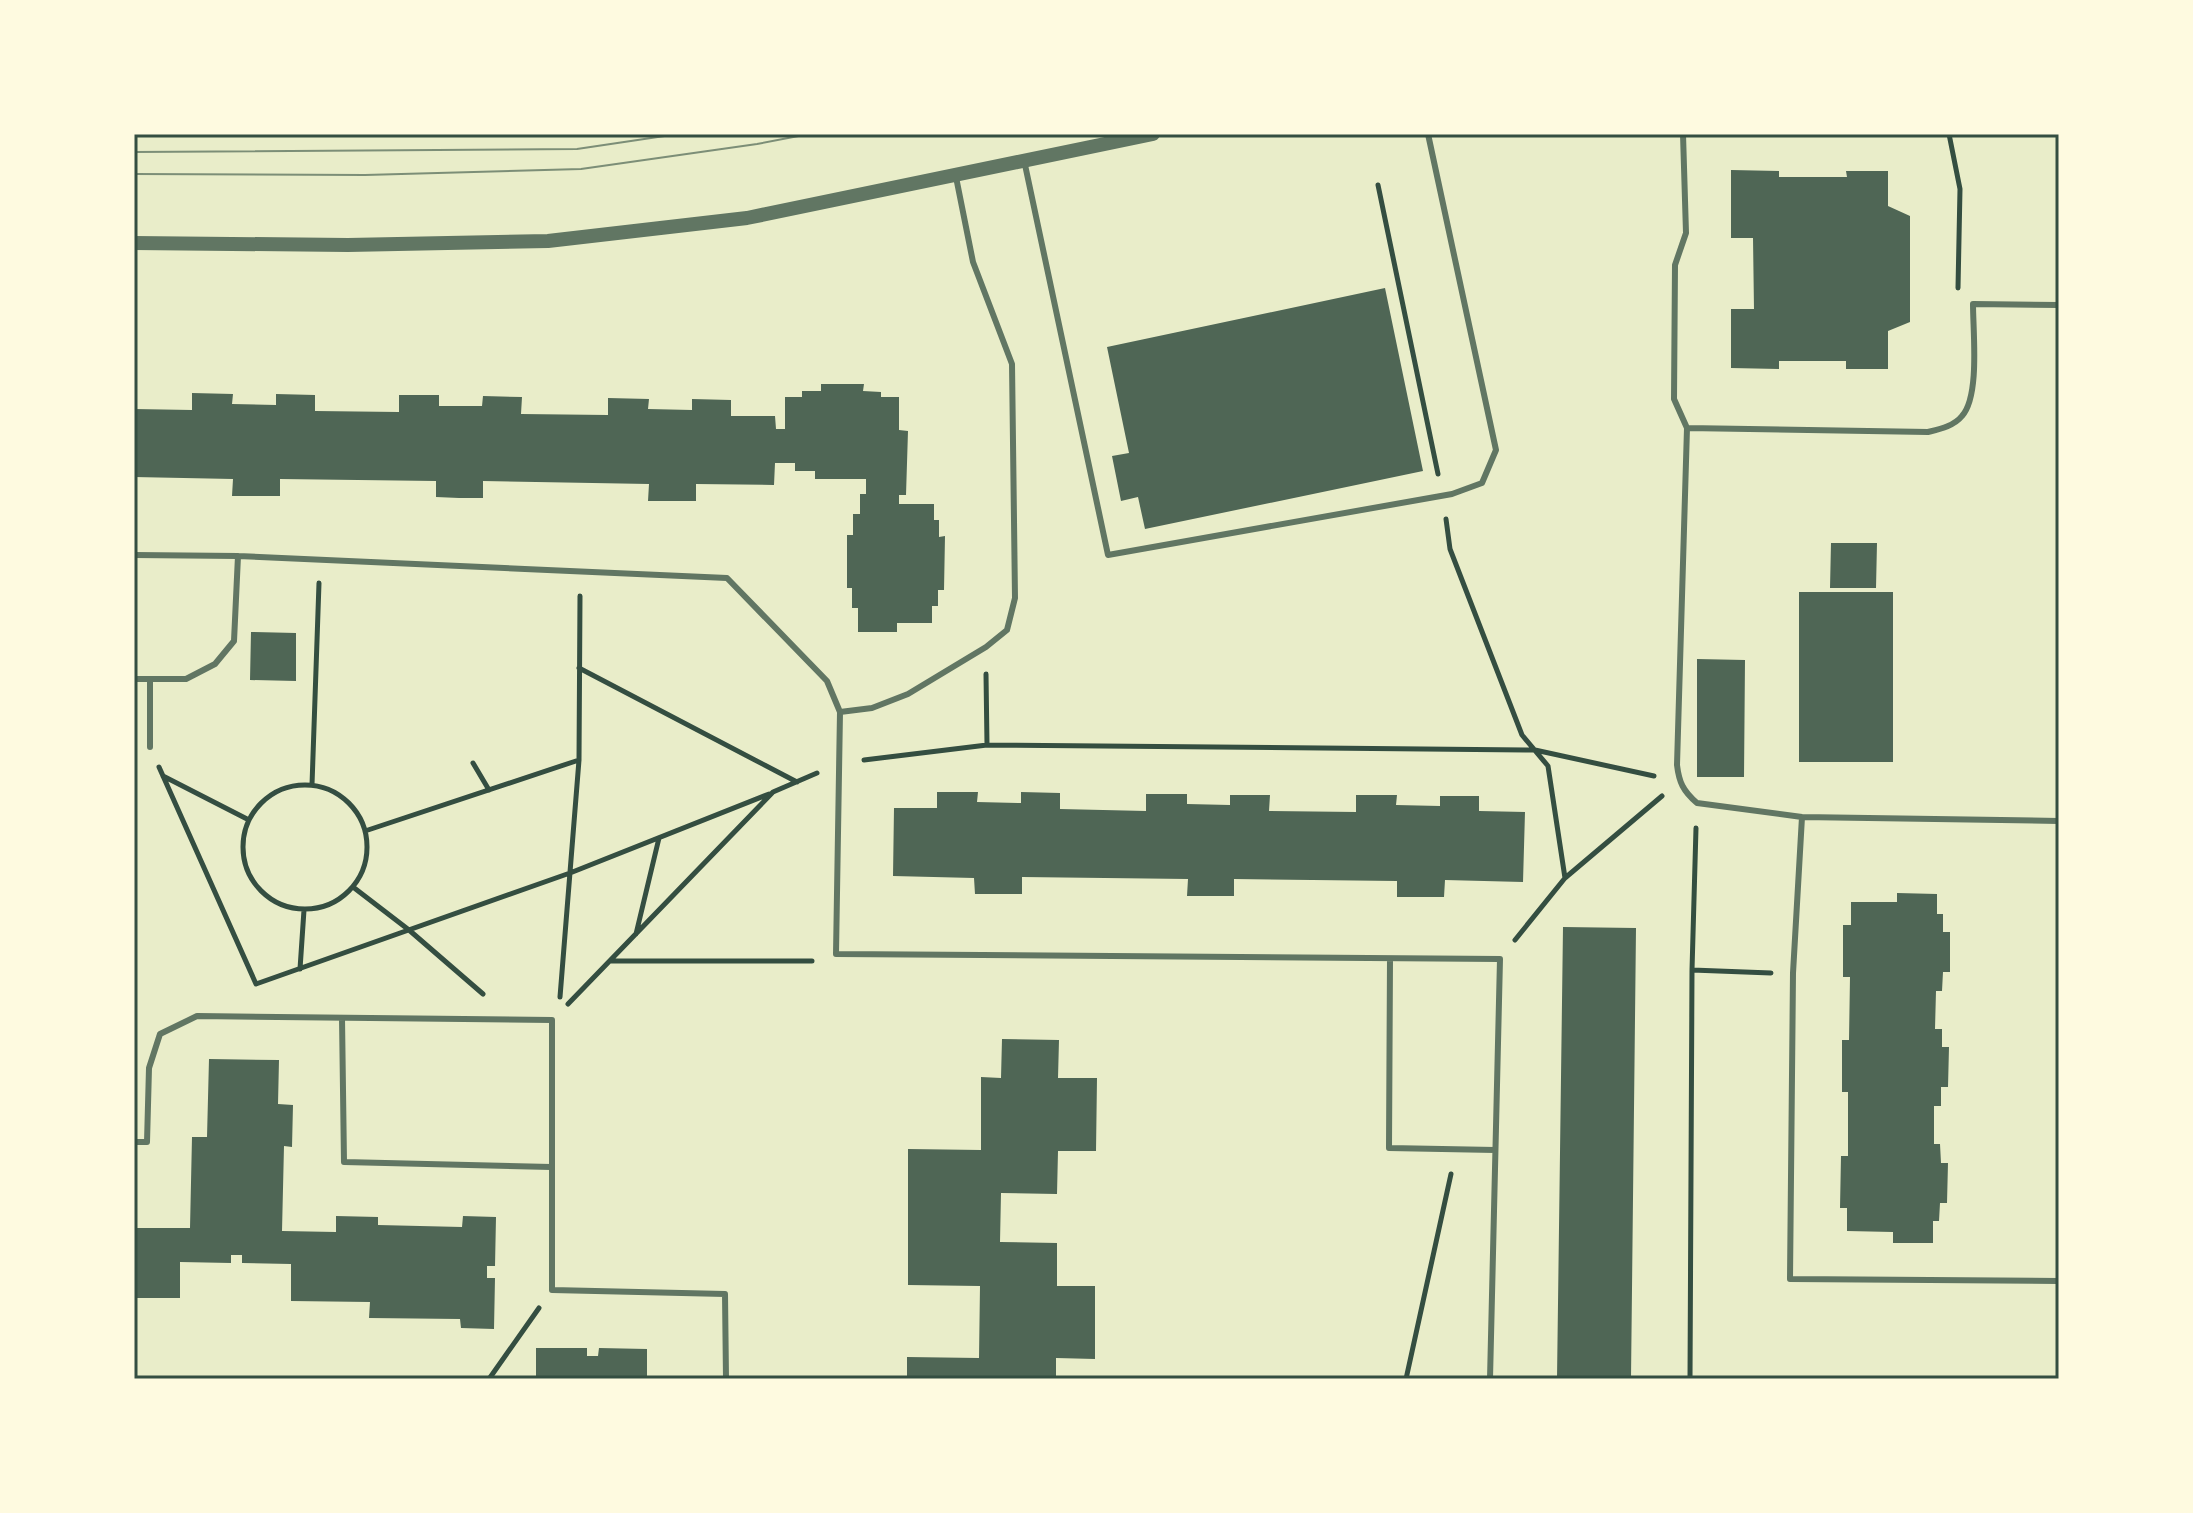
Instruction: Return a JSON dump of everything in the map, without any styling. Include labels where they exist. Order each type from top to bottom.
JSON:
[{"type":"street","points":[[134,243],[348,245],[548,241],[747,218],[1153,134]]},
{"type":"lane","points":[[1024,160],[1108,555],[1452,494],[1482,483],[1496,450],[1428,134]]},
{"type":"lane","points":[[1683,134],[1686,233],[1675,265],[1674,399],[1687,428],[1679,782],[1686,794],[1697,803],[1802,817],[2059,821]]},
{"type":"lane","points":[[840,712],[872,708],[908,694],[986,647],[1007,630],[1015,598],[1012,364],[973,262],[956,174]]},
{"type":"lane","points":[[1687,428],[1928,432],[1948,427],[1962,416],[1972,398],[1973,304],[2059,305]]},
{"type":"lane","points":[[134,555],[320,559],[727,578],[827,681],[840,712],[836,954],[1500,959],[1490,1379]]},
{"type":"lane","points":[[134,679],[186,679],[215,664],[234,641],[238,556]]},
{"type":"lane","points":[[150,679],[150,747]]},
{"type":"lane","points":[[1802,817],[1793,973],[1790,1279],[2059,1281]]},
{"type":"lane","points":[[1390,959],[1389,1148],[1495,1150]]},
{"type":"lane","points":[[134,1142],[147,1142],[149,1068],[160,1034],[197,1016],[552,1020],[552,1290],[725,1294],[726,1379]]},
{"type":"lane","points":[[342,1018],[344,1162],[551,1167]]},
{"type":"path","points":[[1949,134],[1960,189],[1958,289]]},
{"type":"path","points":[[312,785],[320,559]]},
{"type":"path","points":[[558,1014],[579,760],[580,571]]},
{"type":"path","points":[[986,647],[987,745]]},
{"type":"path","points":[[579,668],[797,782]]},
{"type":"path","points":[[256,984],[570,873],[841,762],[987,745],[1535,750],[1679,782]]},
{"type":"path","points":[[150,747],[256,984],[255,1016]]},
{"type":"path","points":[[1535,750],[1548,766],[1565,878]]},
{"type":"path","points":[[365,831],[579,760]]},
{"type":"path","points":[[473,763],[489,790]]},
{"type":"path","points":[[162,776],[249,820]]},
{"type":"path","points":[[1500,959],[1565,878],[1679,782]]},
{"type":"path","points":[[297,785],[312,785],[328,789],[355,809],[365,831],[367,857],[353,887],[332,904],[304,910],[270,900],[257,887],[243,855],[243,837],[249,820],[268,797],[297,785]]},
{"type":"path","points":[[552,1020],[773,792]]},
{"type":"path","points":[[1690,1379],[1692,970],[1697,803]]},
{"type":"path","points":[[635,934],[659,837]]},
{"type":"path","points":[[353,887],[409,930],[510,1018]]},
{"type":"path","points":[[300,969],[304,910]]},
{"type":"path","points":[[610,961],[816,961],[836,954]]},
{"type":"path","points":[[1692,970],[1793,973]]},
{"type":"path","points":[[1406,1379],[1456,1150]]},
{"type":"path","points":[[489,1379],[552,1290]]},
{"type":"building","points":[[1731,170],[1779,171],[1779,177],[1847,177],[1846,171],[1888,171],[1888,206],[1910,216],[1910,322],[1888,331],[1888,369],[1846,369],[1846,361],[1779,361],[1779,369],[1731,368],[1731,309],[1754,309],[1753,238],[1731,238]]},
{"type":"building","points":[[1385,288],[1423,471],[1145,529],[1138,497],[1121,501],[1112,456],[1129,453],[1107,347]]},
{"type":"building","points":[[821,384],[864,384],[863,391],[881,392],[881,397],[899,397],[899,430],[908,431],[906,495],[899,495],[899,504],[934,504],[934,520],[939,520],[939,537],[945,536],[944,590],[938,590],[938,606],[932,606],[932,623],[897,623],[897,632],[858,632],[858,608],[852,608],[852,588],[847,588],[847,535],[853,535],[853,514],[860,514],[860,494],[866,494],[866,479],[815,479],[815,471],[795,471],[795,463],[775,463],[774,485],[696,484],[696,501],[648,501],[649,484],[483,481],[483,498],[459,498],[436,497],[436,481],[280,479],[280,496],[232,496],[233,479],[134,477],[134,409],[192,410],[192,393],[233,394],[232,404],[276,405],[276,394],[315,395],[315,411],[399,412],[399,395],[439,395],[439,406],[482,406],[483,396],[522,397],[521,414],[608,415],[608,398],[649,399],[648,409],[692,410],[692,399],[731,400],[731,416],[775,416],[776,429],[785,429],[785,397],[802,397],[802,391],[821,391]]},
{"type":"building","points":[[1831,543],[1877,543],[1876,588],[1830,588]]},
{"type":"building","points":[[1799,592],[1893,592],[1893,762],[1799,762]]},
{"type":"building","points":[[251,632],[296,633],[296,681],[250,680]]},
{"type":"building","points":[[1697,659],[1745,660],[1744,777],[1697,777]]},
{"type":"building","points":[[937,792],[978,792],[977,802],[1021,803],[1021,792],[1060,793],[1060,809],[1146,811],[1146,794],[1187,794],[1187,804],[1230,805],[1230,795],[1270,795],[1269,811],[1356,812],[1356,795],[1397,795],[1396,805],[1440,806],[1440,796],[1479,796],[1479,811],[1525,812],[1523,882],[1445,880],[1444,897],[1397,897],[1397,881],[1234,879],[1234,896],[1187,896],[1188,879],[1022,877],[1022,894],[975,894],[974,878],[893,876],[894,808],[937,808]]},
{"type":"building","points":[[1897,893],[1937,894],[1937,914],[1943,914],[1943,932],[1950,932],[1950,972],[1943,972],[1942,991],[1936,991],[1935,1029],[1942,1029],[1942,1047],[1949,1047],[1948,1087],[1941,1087],[1941,1106],[1934,1106],[1934,1144],[1940,1144],[1941,1163],[1948,1163],[1947,1203],[1940,1203],[1939,1221],[1933,1221],[1933,1243],[1893,1243],[1893,1232],[1847,1231],[1847,1208],[1840,1208],[1841,1156],[1848,1156],[1848,1092],[1842,1092],[1842,1040],[1849,1040],[1850,977],[1843,977],[1843,925],[1851,925],[1851,902],[1897,902]]},
{"type":"building","points":[[1563,927],[1636,928],[1631,1379],[1557,1379]]},
{"type":"building","points":[[1002,1039],[1059,1040],[1058,1078],[1097,1078],[1096,1151],[1058,1151],[1057,1194],[1001,1193],[1000,1242],[1057,1243],[1057,1286],[1095,1286],[1095,1359],[1056,1358],[1056,1379],[907,1379],[907,1357],[979,1358],[980,1286],[908,1285],[908,1149],[981,1150],[981,1077],[1001,1078]]},
{"type":"building","points":[[209,1059],[279,1060],[278,1104],[293,1105],[292,1147],[284,1146],[282,1231],[336,1232],[336,1216],[378,1217],[378,1225],[462,1227],[463,1216],[496,1217],[495,1266],[487,1266],[487,1278],[495,1278],[494,1329],[461,1328],[460,1319],[369,1318],[370,1302],[291,1301],[291,1264],[242,1263],[242,1255],[231,1255],[231,1263],[180,1262],[180,1298],[134,1298],[134,1228],[190,1228],[192,1137],[207,1137]]},
{"type":"building","points":[[536,1348],[587,1348],[587,1356],[598,1356],[599,1348],[647,1349],[647,1379],[536,1379]]},
{"type":"tram line","points":[[134,152],[577,149],[678,134]]},
{"type":"tram line","points":[[134,174],[365,175],[581,169],[809,134]]}]
